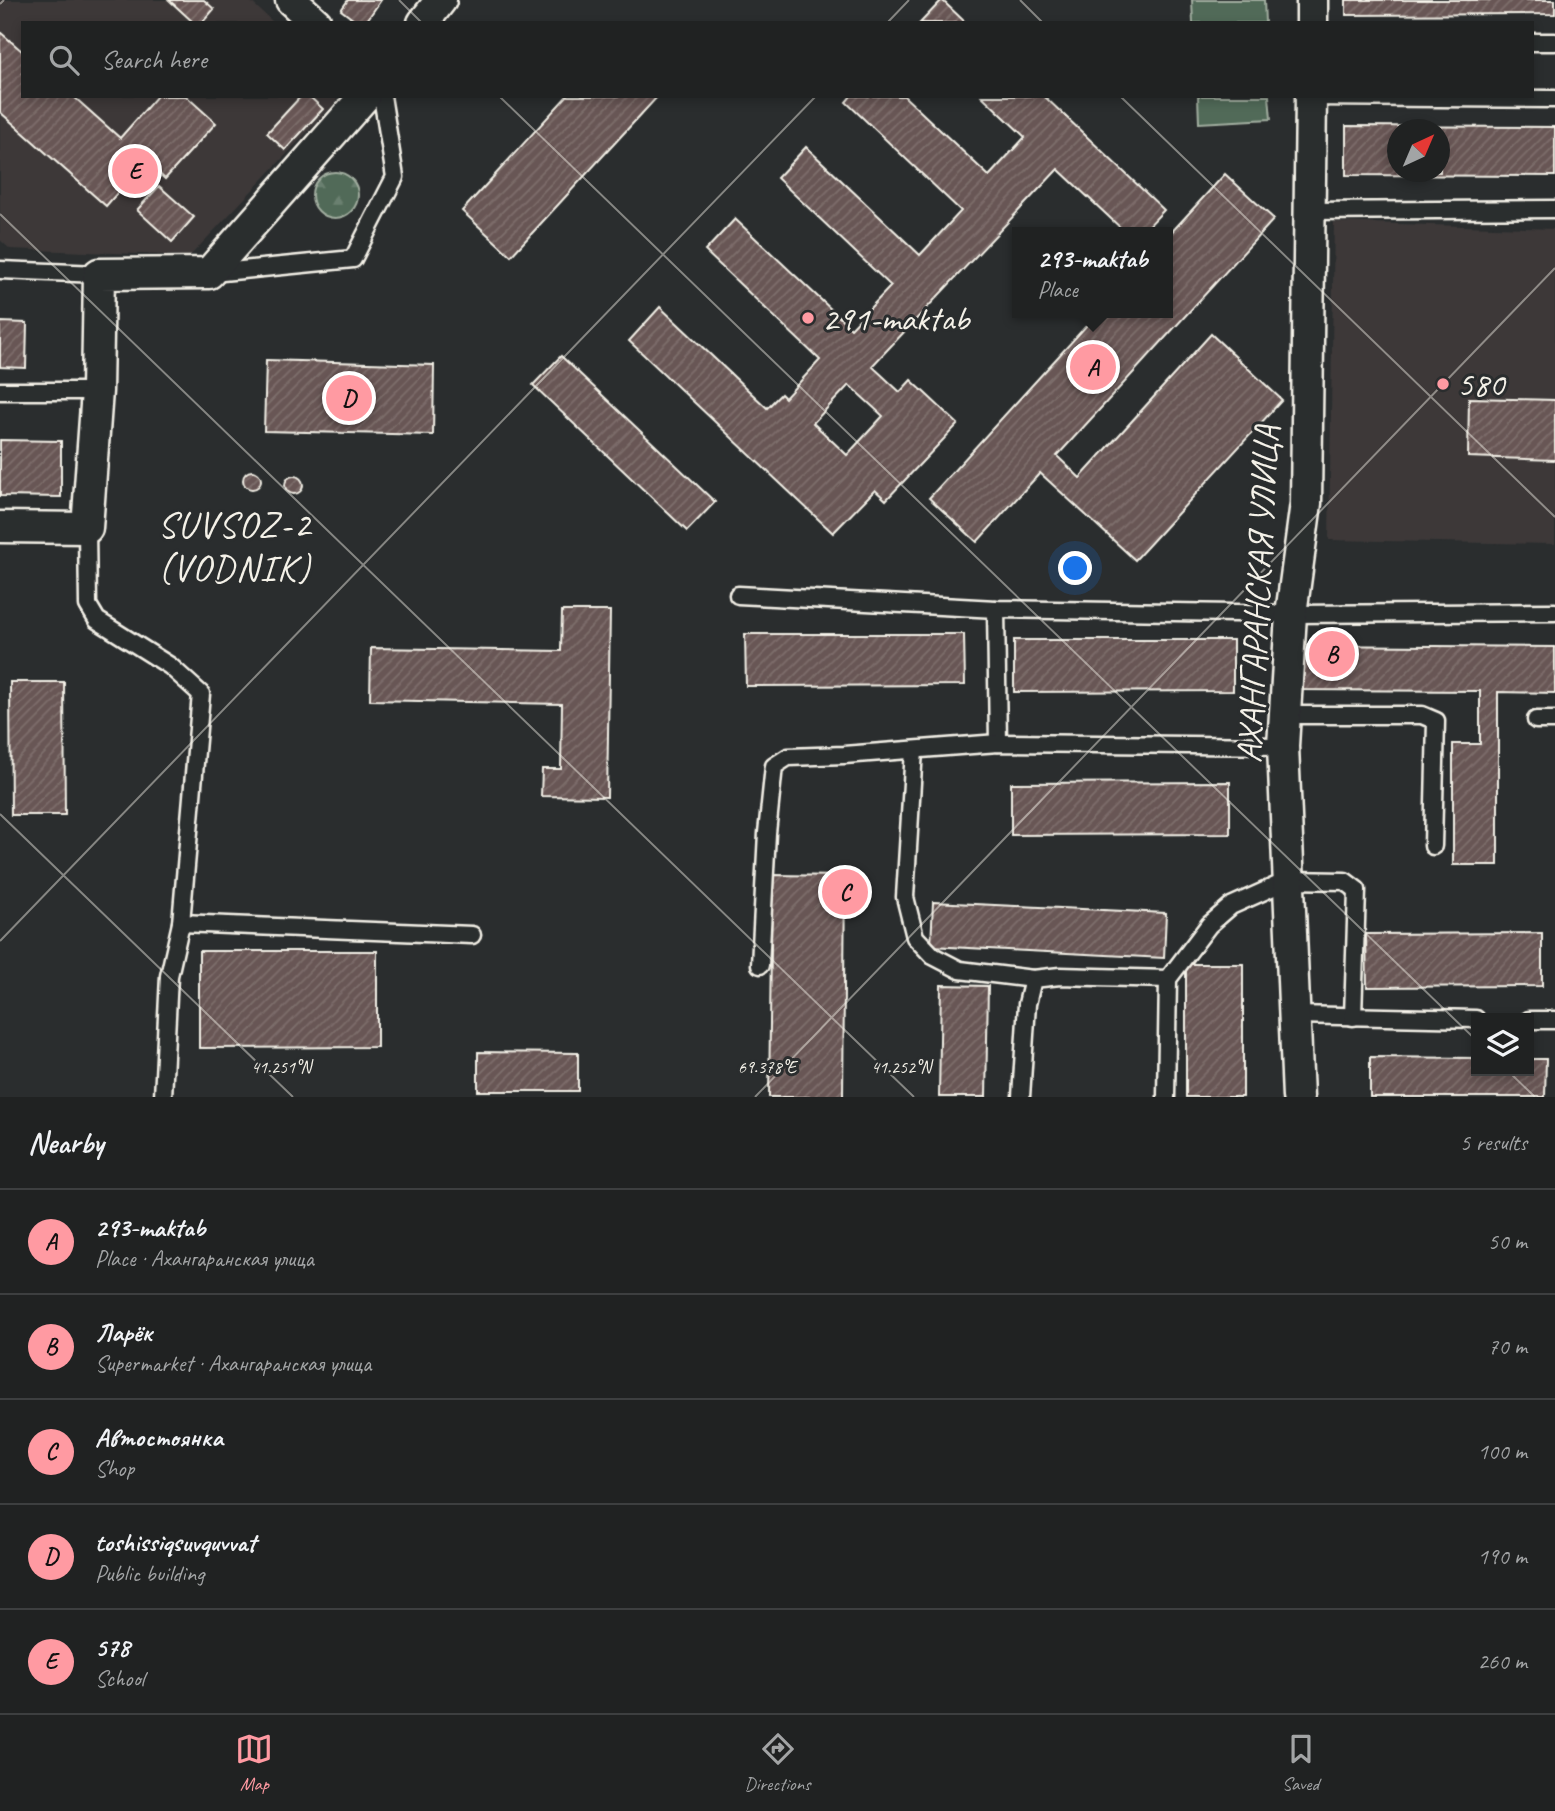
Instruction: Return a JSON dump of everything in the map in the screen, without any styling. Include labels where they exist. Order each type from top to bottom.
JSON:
[{"type":"street","points":[[291,0],[314,21]]},
{"type":"street","points":[[425,21],[441,0]]},
{"type":"street","points":[[1312,0],[1312,21]]},
{"type":"street","points":[[0,527],[88,528],[97,391],[99,274],[209,273],[363,98]]},
{"type":"street","name":"АХАНГАРАНСКАЯ УЛИЦА","points":[[1298,1097],[1283,746],[1291,614],[1306,503],[1311,98]]},
{"type":"lane","points":[[1534,42],[1555,42]]},
{"type":"lane","points":[[209,273],[353,259],[395,177],[382,98]]},
{"type":"lane","points":[[1433,98],[1555,99]]},
{"type":"lane","points":[[1309,211],[1555,209]]},
{"type":"lane","points":[[0,270],[99,274]]},
{"type":"lane","points":[[0,391],[97,391]]},
{"type":"lane","points":[[88,528],[88,606],[97,620],[170,666],[201,694],[181,923],[169,976],[163,1097]]},
{"type":"lane","points":[[738,595],[996,609],[1291,614],[1555,612]]},
{"type":"lane","points":[[996,609],[998,743]]},
{"type":"lane","points":[[1285,715],[1422,715],[1436,721],[1433,846]]},
{"type":"lane","points":[[1536,720],[1555,720]]},
{"type":"lane","points":[[760,965],[767,833],[774,766],[788,757],[998,743],[1283,746]]},
{"type":"lane","points":[[914,750],[905,897],[915,937],[933,956],[960,970],[1033,979],[1060,976],[1168,979]]},
{"type":"lane","points":[[1166,1097],[1168,979],[1209,925],[1231,906],[1289,880],[1345,880],[1357,890],[1353,1017]]},
{"type":"lane","points":[[181,923],[472,936]]},
{"type":"lane","points":[[1021,1097],[1027,1004],[1033,979]]},
{"type":"lane","points":[[1295,1015],[1471,1019]]},
{"type":"lane","points":[[1534,1020],[1555,1020]]},
{"type":"shaded area","points":[[0,0],[249,0],[272,21],[21,21],[21,98],[337,98],[336,102],[190,256],[10,249],[0,240]]},
{"type":"shaded area","name":"580","points":[[1334,222],[1555,229],[1555,544],[1329,540]]},
{"type":"green space","points":[[1192,0],[1264,0],[1265,21],[1193,21]]},
{"type":"green space","points":[[1198,98],[1269,98],[1271,119],[1199,123]]},
{"type":"green space","points":[[335,172],[352,178],[358,195],[352,212],[335,218],[318,212],[312,195],[318,178]]},
{"type":"building","points":[[169,0],[204,0],[214,9],[204,21],[192,21]]},
{"type":"building","points":[[348,0],[381,0],[366,21],[355,21],[341,10]]},
{"type":"building","points":[[942,0],[964,21],[922,21]]},
{"type":"building","points":[[1346,0],[1555,0],[1555,14],[1346,15]]},
{"type":"building","points":[[0,32],[21,50],[21,98],[75,98],[120,138],[155,98],[188,98],[216,123],[165,179],[145,161],[106,206],[0,112]]},
{"type":"building","points":[[299,98],[311,98],[323,109],[285,150],[267,133]]},
{"type":"building","points":[[565,98],[656,98],[511,256],[462,211]]},
{"type":"building","name":"291-maktab","points":[[849,98],[906,98],[989,176],[1025,137],[984,98],[1046,98],[1164,210],[1148,227],[1120,227],[1058,169],[872,366],[900,392],[911,380],[958,424],[886,500],[875,490],[833,533],[629,341],[660,307],[767,408],[781,394],[785,398],[820,360],[705,251],[735,219],[851,328],[891,286],[777,178],[806,147],[920,255],[961,211],[846,102]],"holes":[[[849,385],[883,416],[847,455],[813,423]]]},
{"type":"building","points":[[1346,126],[1387,126],[1387,175],[1346,175]]},
{"type":"building","points":[[1450,126],[1555,127],[1555,176],[1450,175]]},
{"type":"building","points":[[1225,174],[1274,219],[1057,456],[1080,478],[1211,334],[1282,400],[1135,560],[1040,473],[977,542],[929,498],[1093,318],[1173,318],[1173,231]]},
{"type":"building","points":[[159,186],[194,217],[172,242],[137,210]]},
{"type":"building","points":[[0,322],[27,323],[26,368],[0,367]]},
{"type":"building","points":[[561,356],[715,502],[687,531],[533,385]]},
{"type":"building","points":[[266,360],[434,365],[433,435],[264,431]]},
{"type":"building","points":[[1469,398],[1555,400],[1555,460],[1468,457]]},
{"type":"building","points":[[0,440],[61,441],[61,497],[0,496]]},
{"type":"building","points":[[248,471],[256,471],[261,480],[259,487],[248,489],[243,484],[243,476]]},
{"type":"building","points":[[290,476],[298,476],[303,485],[301,492],[290,494],[285,489],[285,481]]},
{"type":"building","points":[[562,611],[610,611],[607,797],[541,796],[542,769],[561,769],[562,704],[370,700],[371,648],[561,651]]},
{"type":"building","points":[[745,634],[964,634],[965,685],[746,686]]},
{"type":"building","points":[[1014,640],[1233,640],[1233,691],[1014,692]]},
{"type":"building","points":[[1299,645],[1555,647],[1555,693],[1498,692],[1498,865],[1453,865],[1453,744],[1480,744],[1480,691],[1299,690]]},
{"type":"building","points":[[10,682],[64,682],[65,815],[11,815]]},
{"type":"building","points":[[1230,782],[1230,834],[1011,835],[1011,783]]},
{"type":"building","points":[[772,875],[845,876],[843,1097],[769,1097]]},
{"type":"building","points":[[933,902],[1166,913],[1164,958],[931,946]]},
{"type":"building","points":[[1542,933],[1542,986],[1367,987],[1366,934]]},
{"type":"building","points":[[199,951],[377,951],[377,1047],[199,1048]]},
{"type":"building","points":[[1186,964],[1243,964],[1243,1097],[1186,1097]]},
{"type":"building","points":[[941,985],[988,986],[986,1097],[939,1097]]},
{"type":"building","points":[[478,1052],[578,1053],[578,1091],[478,1091]]},
{"type":"building","points":[[1370,1057],[1471,1058],[1471,1076],[1534,1076],[1534,1059],[1546,1059],[1545,1097],[1370,1097]]},
{"type":"place","name":"578","points":[[135,171]]},
{"type":"place","name":"291-maktab","points":[[808,318]]},
{"type":"place","name":"293-maktab","points":[[1093,367]]},
{"type":"place","name":"580","points":[[1443,384]]},
{"type":"place","name":"toshissiqsuvquvvat","points":[[349,398]]},
{"type":"place","name":"Ларёк","points":[[1332,654]]},
{"type":"place","name":"Автостоянка","points":[[845,892]]},
{"type":"district","name":"SUVSOZ-2 (VODNIK)","points":[[235,546]]}]
